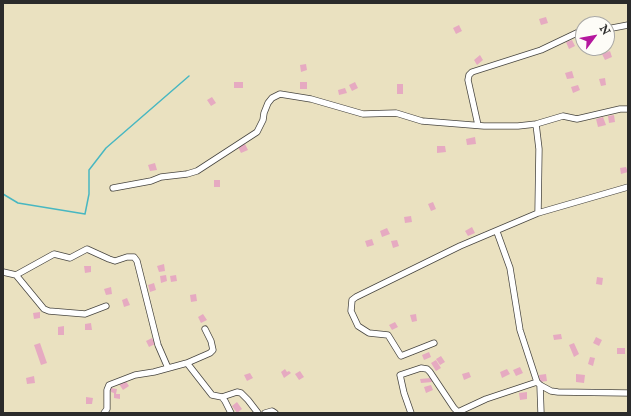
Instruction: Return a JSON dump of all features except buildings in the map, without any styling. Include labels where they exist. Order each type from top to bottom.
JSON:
[{"type":"street","points":[[615,27],[628,25]]},
{"type":"street","points":[[478,125],[468,75],[472,72],[541,50],[575,34]]},
{"type":"street","points":[[113,188],[151,181],[161,176],[187,174],[197,171],[257,132],[268,104],[272,98],[280,94],[311,99],[363,114],[396,113],[422,121],[478,125],[518,126],[536,124],[563,116],[577,120],[620,109],[628,109]]},
{"type":"street","points":[[536,124],[539,149],[538,213]]},
{"type":"street","points":[[434,343],[403,356],[400,355],[388,335],[370,333],[358,326],[351,311],[352,300],[441,256],[538,213],[628,187]]},
{"type":"street","points":[[497,232],[510,268],[520,330],[539,383],[541,413]]},
{"type":"street","points":[[16,275],[54,254],[70,258],[85,249],[115,261],[134,257],[137,261],[158,345],[168,368]]},
{"type":"street","points":[[3,272],[16,275],[44,309],[49,311],[85,314],[106,306]]},
{"type":"street","points":[[104,413],[106,409],[107,390],[110,385],[135,375],[187,363],[210,354],[213,350],[205,329]]},
{"type":"street","points":[[187,363],[212,394],[226,401],[231,413]]},
{"type":"street","points":[[411,413],[400,375],[421,368],[427,369],[430,372],[458,412],[486,399],[539,383],[558,392],[628,393]]},
{"type":"street","points":[[222,398],[237,392],[241,393],[258,413]]},
{"type":"street","points":[[265,413],[272,411],[275,413]]},
{"type":"waterway","points":[[3,194],[18,203],[85,214],[89,194],[89,170],[106,148],[189,76]]}]
